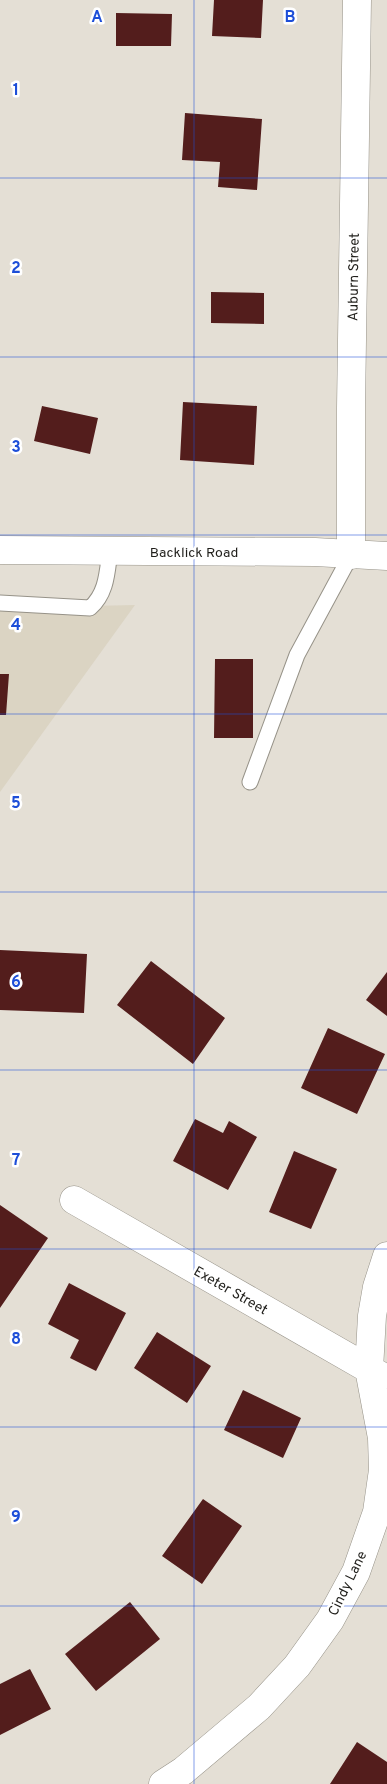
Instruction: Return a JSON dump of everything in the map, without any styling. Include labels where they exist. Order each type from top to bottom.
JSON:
[{"type":"street","name":"Auburn Street","points":[[352,555],[351,408],[357,0]]},
{"type":"street","name":"Backlick Road","points":[[0,550],[315,552],[387,556]]},
{"type":"street","name":"Exeter Street","points":[[74,1200],[378,1374]]},
{"type":"street","name":"Cindy Lane","points":[[163,1784],[183,1771],[259,1707],[297,1666],[330,1620],[356,1572],[377,1512],[383,1470],[378,1374],[372,1316],[377,1287],[387,1256]]},
{"type":"lane","points":[[0,603],[90,608],[97,601],[104,588],[110,551]]},
{"type":"lane","points":[[250,782],[297,655],[352,555]]},
{"type":"shaded area","points":[[135,605],[0,792],[0,608]]},
{"type":"building","points":[[214,0],[263,0],[261,38],[212,36]]},
{"type":"building","points":[[116,13],[172,14],[171,46],[116,46]]},
{"type":"building","points":[[185,113],[262,119],[257,190],[218,187],[220,162],[182,160]]},
{"type":"building","points":[[211,292],[264,293],[264,324],[211,323]]},
{"type":"building","points":[[183,402],[257,406],[254,465],[180,460]]},
{"type":"building","points":[[42,406],[98,418],[90,454],[34,441]]},
{"type":"building","points":[[215,659],[253,659],[253,738],[214,738]]},
{"type":"building","points":[[0,674],[9,674],[6,715],[0,715]]},
{"type":"building","points":[[0,950],[87,954],[84,1013],[0,1010]]},
{"type":"building","points":[[151,961],[225,1018],[193,1064],[117,1005]]},
{"type":"building","points":[[387,972],[387,1016],[366,1000]]},
{"type":"building","points":[[328,1028],[385,1054],[357,1114],[301,1088]]},
{"type":"building","points":[[195,1119],[223,1133],[229,1121],[257,1137],[228,1190],[173,1161]]},
{"type":"building","points":[[294,1151],[337,1169],[311,1229],[269,1212]]},
{"type":"building","points":[[0,1205],[48,1238],[0,1308]]},
{"type":"building","points":[[69,1283],[126,1313],[96,1371],[70,1358],[79,1340],[48,1324]]},
{"type":"building","points":[[157,1332],[211,1366],[187,1403],[134,1368]]},
{"type":"building","points":[[243,1390],[301,1418],[283,1458],[224,1430]]},
{"type":"building","points":[[203,1499],[242,1526],[202,1584],[162,1556]]},
{"type":"building","points":[[130,1602],[160,1639],[96,1691],[65,1654]]},
{"type":"building","points":[[30,1669],[51,1709],[0,1735],[0,1684]]},
{"type":"building","points":[[357,1742],[387,1762],[387,1784],[330,1784]]}]
